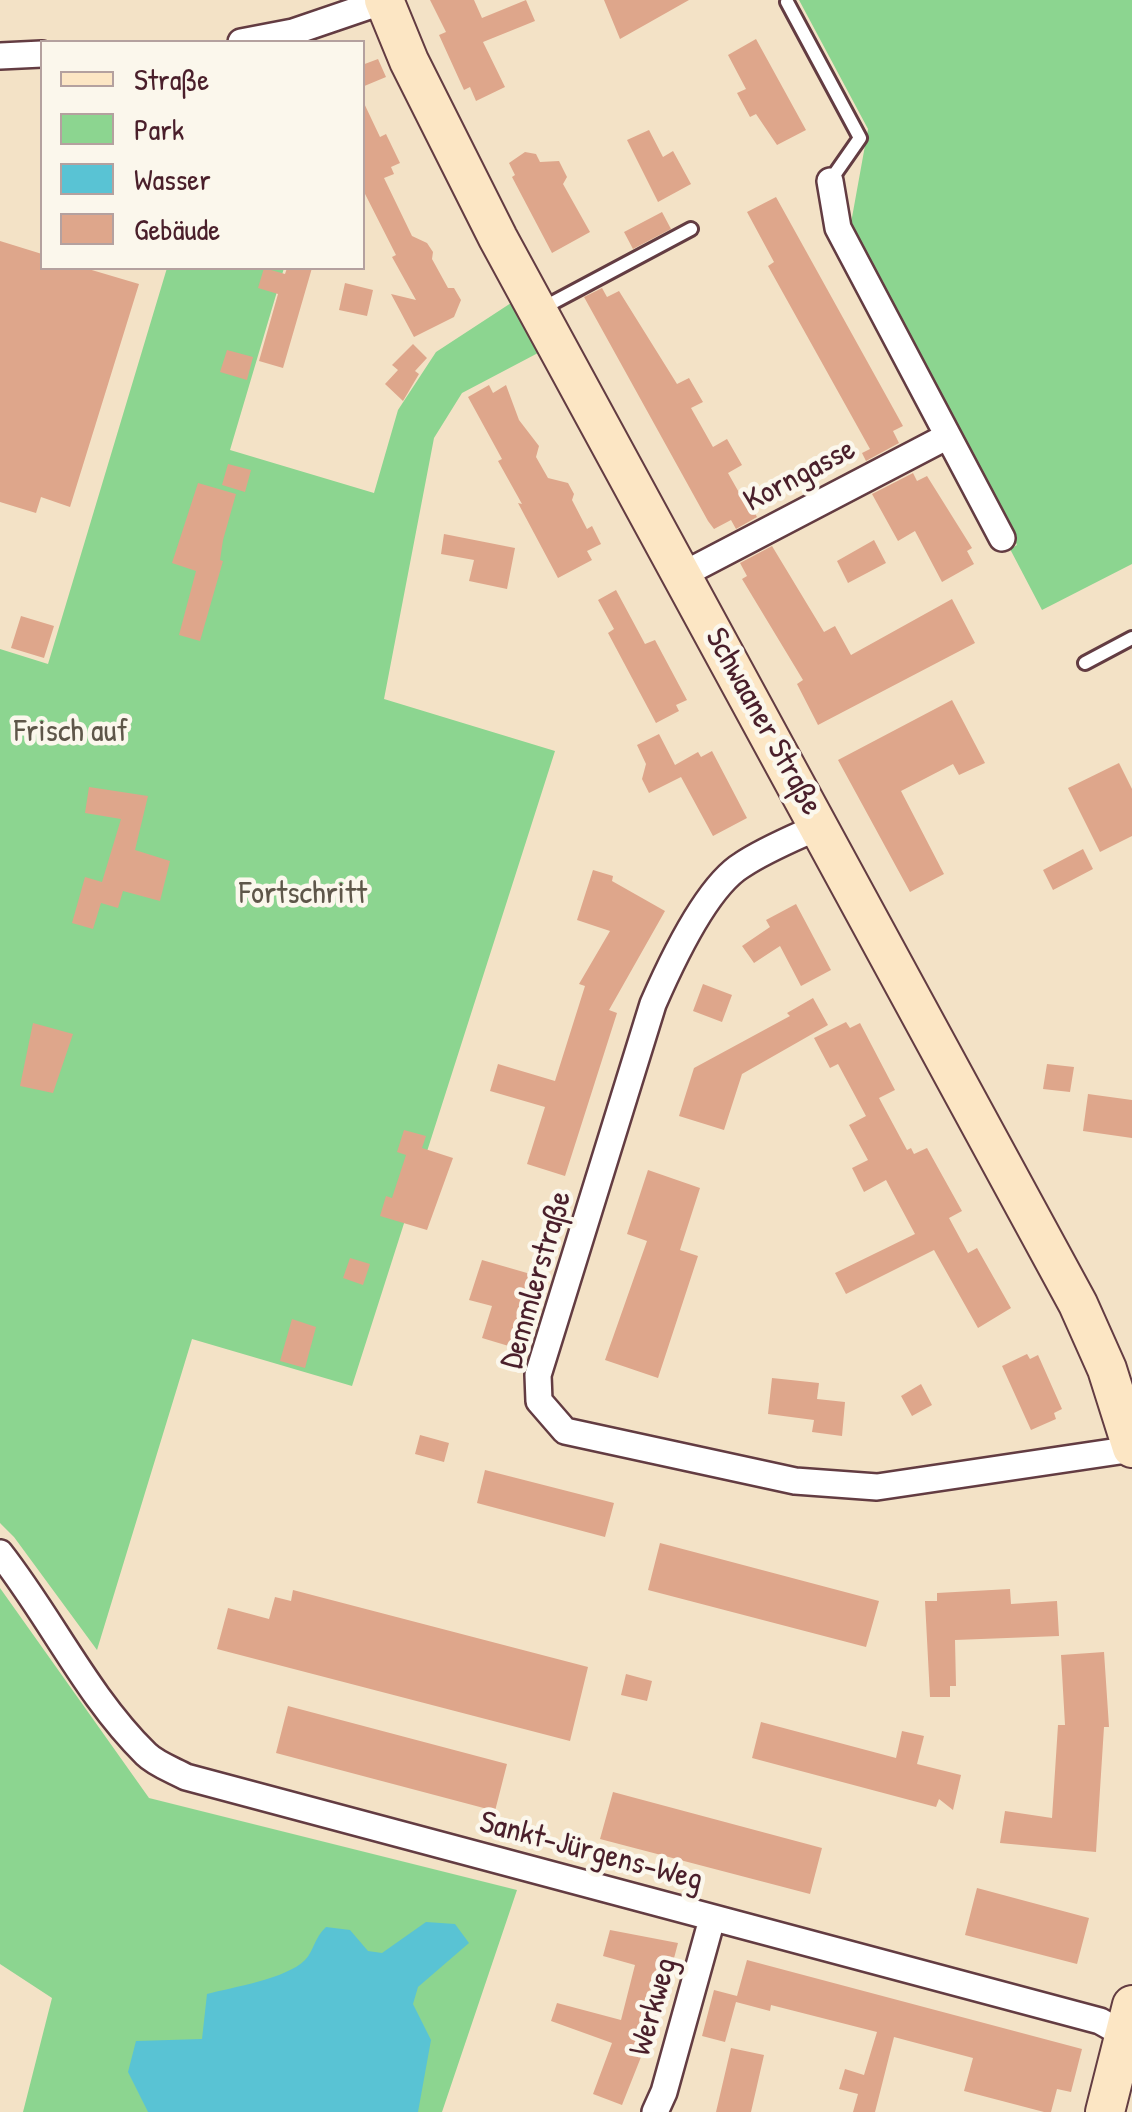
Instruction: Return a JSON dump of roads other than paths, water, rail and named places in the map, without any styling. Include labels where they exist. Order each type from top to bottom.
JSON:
[{"type":"main road","name":"Schwaaner Straße","points":[[384,1],[443,133],[538,311],[1078,1304],[1119,1364],[1132,1449]]},
{"type":"main road","points":[[1105,2112],[1130,2026]]},
{"type":"street","points":[[251,40],[293,32],[384,1]]},
{"type":"street","points":[[0,56],[40,54]]},
{"type":"street","points":[[830,181],[838,228],[1002,538]]},
{"type":"street","name":"Korngasse","points":[[682,574],[948,436]]},
{"type":"street","name":"Demmlerstraße","points":[[820,826],[738,866],[703,908],[670,966],[654,1004],[538,1375],[540,1401],[565,1432],[795,1481],[877,1487],[1132,1449]]},
{"type":"street","name":"Sankt-Jürgens-Weg","points":[[0,1554],[30,1590],[108,1710],[148,1757],[186,1778],[1100,2022],[1130,2026]]},
{"type":"street","name":"Werkweg","points":[[655,2112],[712,1918]]},
{"type":"lane","points":[[787,2],[860,138],[830,181]]},
{"type":"lane","points":[[538,311],[691,228]]},
{"type":"lane","points":[[1085,662],[1132,638]]},
{"type":"water","points":[[426,1922],[455,1924],[469,1943],[418,1987],[413,2004],[431,2040],[418,2112],[148,2112],[128,2072],[136,2041],[202,2039],[207,1994],[296,1967],[326,1927],[350,1930],[368,1951],[382,1953]]},
{"type":"park label","name":"Frisch auf","points":[[71,732]]},
{"type":"park label","name":"Fortschritt","points":[[303,894]]}]
